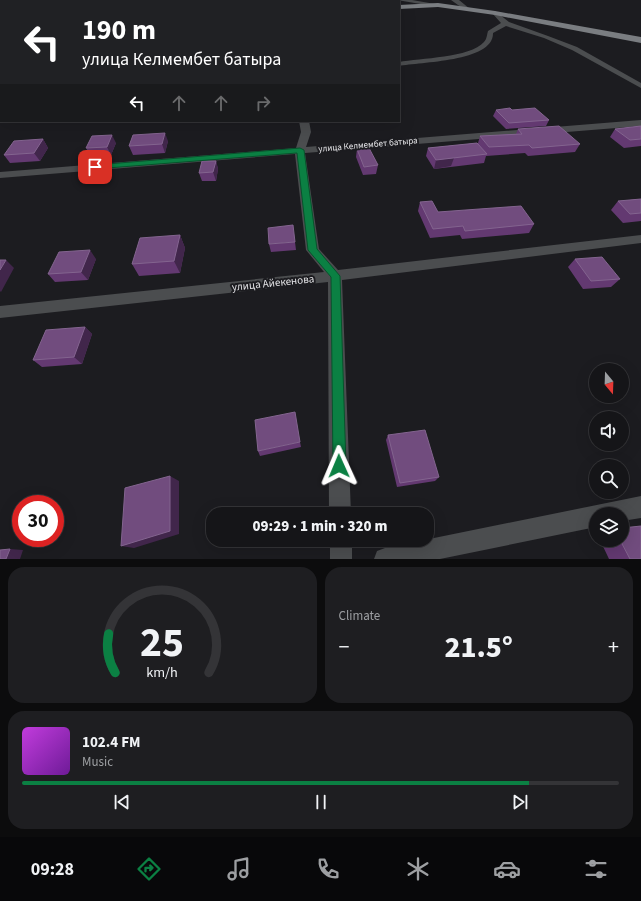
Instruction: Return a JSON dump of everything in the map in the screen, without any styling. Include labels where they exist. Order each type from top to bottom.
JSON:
[{"type":"main road","points":[[400,7],[438,5],[641,40]]},
{"type":"street","points":[[400,0],[438,5]]},
{"type":"street","points":[[454,0],[467,9]]},
{"type":"street","points":[[495,14],[504,24],[564,44],[641,86]]},
{"type":"street","points":[[400,64],[464,56],[487,45],[490,38],[490,32],[504,24]]},
{"type":"street","points":[[304,122],[306,132],[300,150],[313,250],[335,276],[340,507]]},
{"type":"street","name":"улица Келмембет батыра","points":[[0,175],[641,123]]},
{"type":"street","name":"улица Айекенова","points":[[0,312],[335,276],[641,239]]},
{"type":"street","points":[[629,509],[641,507]]},
{"type":"street","points":[[385,559],[589,517]]},
{"type":"street","points":[[341,547],[341,559]]},
{"type":"building","points":[[510,108],[512,110],[535,108],[549,120],[509,123],[496,110]]},
{"type":"building","points":[[559,126],[580,144],[532,148],[529,145],[489,147],[480,136],[522,134],[518,129]]},
{"type":"building","points":[[641,126],[641,139],[630,140],[615,129]]},
{"type":"building","points":[[165,133],[162,144],[129,146],[133,135]]},
{"type":"building","points":[[112,135],[107,147],[86,148],[92,136]]},
{"type":"building","points":[[43,139],[34,153],[4,155],[14,141]]},
{"type":"building","points":[[477,143],[487,154],[436,160],[428,148]]},
{"type":"building","points":[[369,148],[378,165],[364,167],[357,149]]},
{"type":"building","points":[[202,161],[216,161],[213,172],[199,173]]},
{"type":"building","points":[[641,199],[641,213],[630,214],[618,201]]},
{"type":"building","points":[[432,201],[438,212],[521,206],[534,224],[465,231],[463,226],[433,229],[420,202]]},
{"type":"building","points":[[293,225],[295,242],[269,244],[268,228]]},
{"type":"building","points":[[180,235],[174,261],[132,264],[140,238]]},
{"type":"building","points":[[90,250],[81,272],[48,274],[59,252]]},
{"type":"building","points":[[602,257],[620,279],[591,281],[575,259]]},
{"type":"building","points":[[0,260],[6,260],[0,270]]},
{"type":"building","points":[[85,327],[74,357],[33,360],[46,330]]},
{"type":"building","points":[[295,412],[300,442],[258,451],[255,420]]},
{"type":"building","points":[[425,430],[439,477],[400,483],[388,435]]},
{"type":"building","points":[[170,476],[170,531],[121,546],[125,488]]},
{"type":"building","points":[[641,526],[641,559],[630,559],[624,547],[629,547],[629,527]]},
{"type":"building","points":[[10,549],[6,559],[0,559],[0,550]]},
{"type":"route","points":[[95,167],[300,150],[313,250],[335,276],[339,466]]}]
